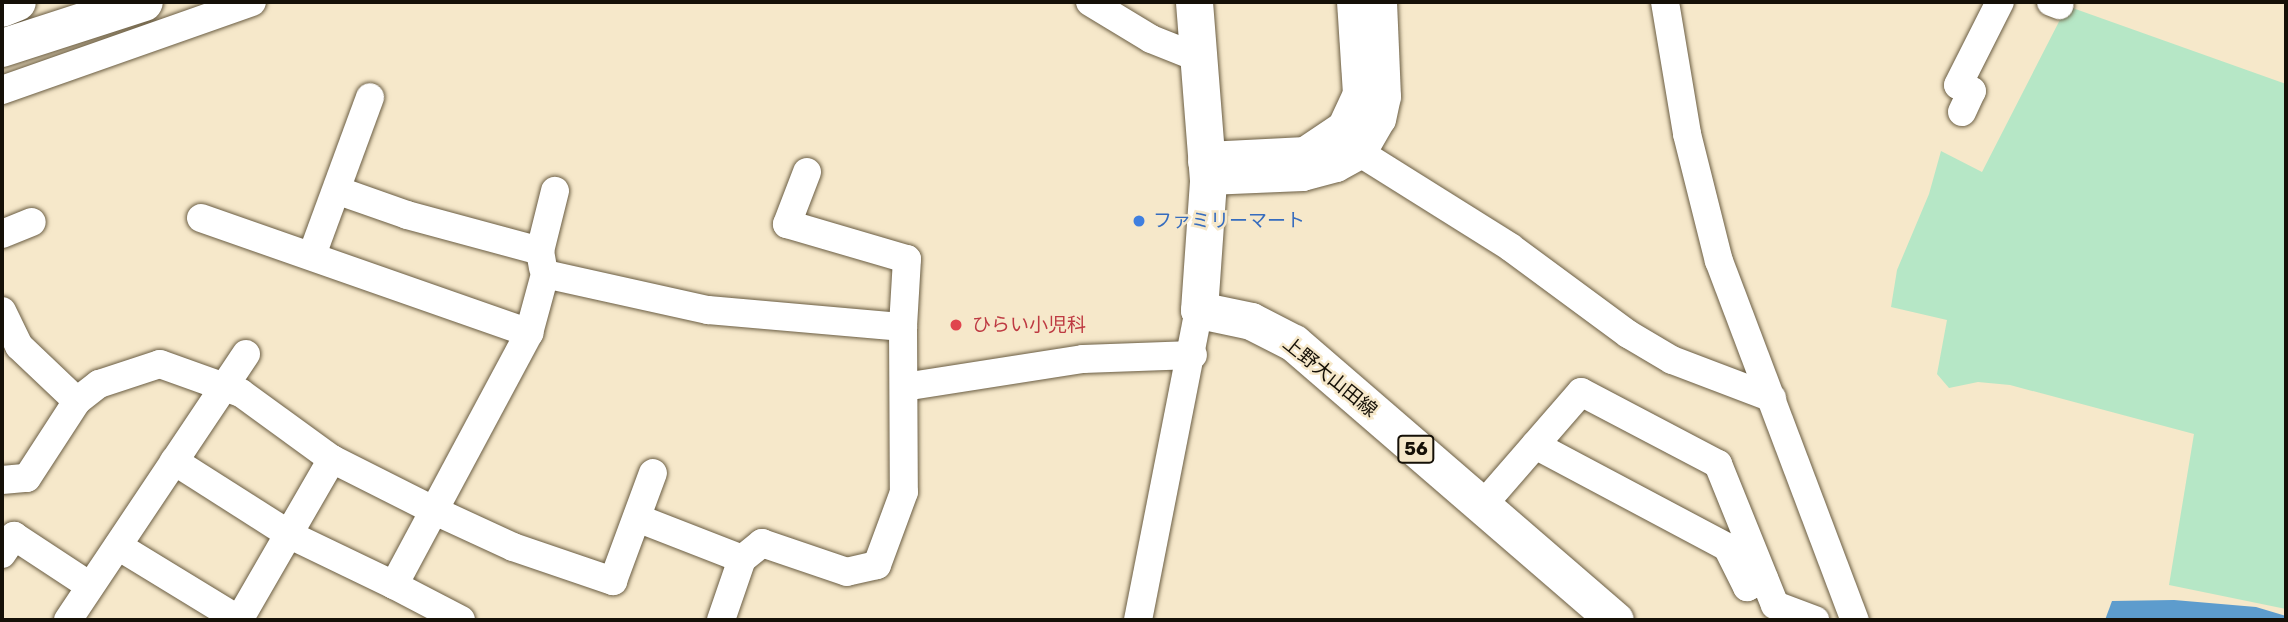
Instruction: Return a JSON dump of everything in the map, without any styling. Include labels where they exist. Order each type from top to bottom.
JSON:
[{"type":"highway","points":[[2,8],[18,2]]},
{"type":"highway","points":[[2,47],[109,2]]},
{"type":"highway","points":[[2,47],[144,2]]},
{"type":"highway","points":[[1207,161],[1290,137],[1320,124],[1337,101],[1342,80],[1339,2]]},
{"type":"highway","points":[[1207,161],[1307,156],[1346,129],[1362,94],[1356,2]]},
{"type":"main road","points":[[1194,2],[1207,161],[1199,310]]},
{"type":"main road","name":"上野大山田線","points":[[1199,310],[1251,321],[1294,344],[1615,620]]},
{"type":"street","points":[[2,90],[253,2]]},
{"type":"street","points":[[1090,2],[1151,39],[1199,58]]},
{"type":"street","points":[[1207,161],[1303,177],[1337,168],[1362,154],[1382,120],[1387,97],[1383,2]]},
{"type":"street","points":[[1665,2],[1702,199],[1719,261],[1855,620]]},
{"type":"street","points":[[1962,111],[1972,91],[1958,85],[2000,2]]},
{"type":"street","points":[[312,255],[340,191],[370,97]]},
{"type":"street","points":[[1362,154],[1510,247],[1628,334],[1672,360],[1772,398]]},
{"type":"street","points":[[721,620],[742,559],[762,544],[847,572],[877,565],[904,492],[903,327],[907,259],[787,224],[807,172]]},
{"type":"street","points":[[340,191],[542,262],[708,310],[903,327]]},
{"type":"street","points":[[394,584],[528,334],[555,191]]},
{"type":"street","points":[[201,218],[312,255],[528,334]]},
{"type":"street","points":[[2,234],[32,222]]},
{"type":"street","points":[[1138,620],[1193,355],[1199,310]]},
{"type":"street","points":[[5,328],[19,346],[77,401]]},
{"type":"street","points":[[68,620],[246,354]]},
{"type":"street","points":[[904,387],[1083,359],[1193,355]]},
{"type":"street","points":[[2,481],[27,478],[77,401],[99,384],[160,363],[204,383],[242,393],[332,459],[435,511],[513,548],[612,581],[653,473]]},
{"type":"street","points":[[1482,506],[1581,392],[1718,464],[1775,605],[1815,620]]},
{"type":"street","points":[[1535,445],[1727,547],[1747,587],[1764,579]]},
{"type":"street","points":[[118,546],[239,620],[332,459]]},
{"type":"street","points":[[173,461],[290,535],[394,584],[461,620]]},
{"type":"street","points":[[637,518],[742,559]]},
{"type":"street","points":[[2,554],[14,536],[90,586]]},
{"type":"green space","points":[[2067,6],[2286,84],[2286,609],[2169,585],[2194,434],[2010,385],[1978,382],[1949,388],[1937,374],[1947,320],[1891,307],[1897,270],[1929,194],[1941,151],[1982,172]]},
{"type":"water","points":[[2174,600],[2256,607],[2286,616],[2286,620],[2105,620],[2112,601]]},
{"type":"place","name":"ファミリーマート","points":[[1139,221]]},
{"type":"place","name":"ひらい小児科","points":[[956,325]]}]
